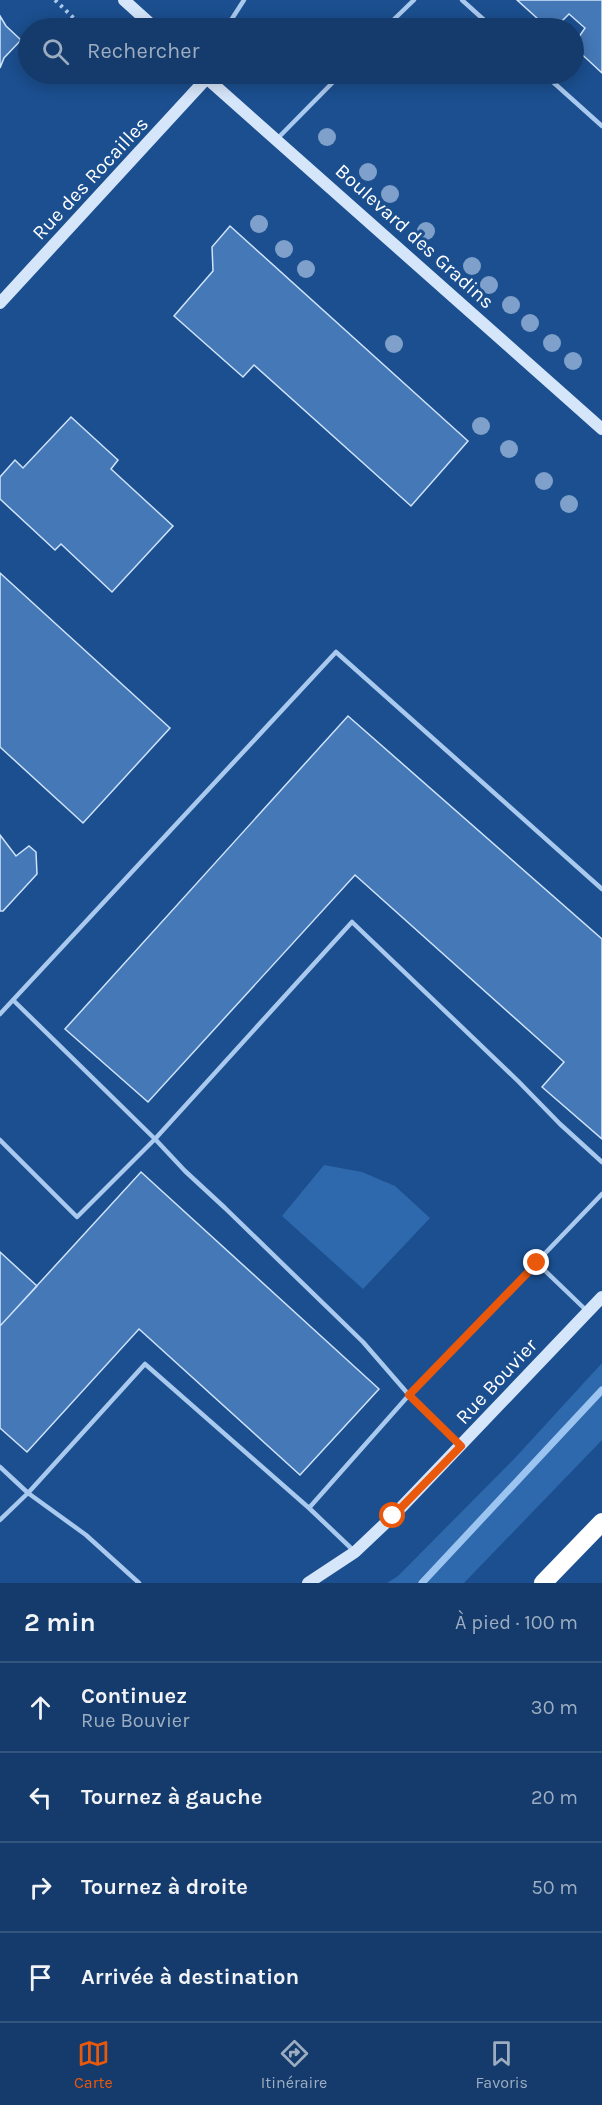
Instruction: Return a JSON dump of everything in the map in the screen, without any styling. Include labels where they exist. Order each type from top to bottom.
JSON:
[{"type":"highway","points":[[543,1583],[602,1522]]},
{"type":"street","points":[[124,0],[144,18]]},
{"type":"street","name":"Rue des Rocailles","points":[[0,303],[172,118],[199,84]]},
{"type":"street","name":"Boulevard des Gradins","points":[[216,84],[602,429]]},
{"type":"street","name":"Rue Bouvier","points":[[308,1583],[355,1552],[393,1516],[602,1297]]},
{"type":"lane","points":[[232,18],[244,0]]},
{"type":"lane","points":[[395,18],[414,0]]},
{"type":"lane","points":[[462,0],[482,18]]},
{"type":"lane","points":[[277,140],[332,84]]},
{"type":"lane","points":[[555,84],[602,126]]},
{"type":"lane","points":[[0,1014],[336,652],[602,888]]},
{"type":"lane","points":[[0,1140],[77,1217],[155,1139],[352,922],[602,1162]]},
{"type":"lane","points":[[14,1000],[185,1171],[363,1342],[409,1395],[461,1446]]},
{"type":"lane","points":[[309,1508],[409,1395],[602,1194]]},
{"type":"lane","points":[[537,1263],[588,1312]]},
{"type":"lane","points":[[0,1520],[28,1493],[145,1364],[309,1508],[355,1552]]},
{"type":"lane","points":[[0,1467],[28,1493],[86,1535],[139,1583]]},
{"type":"path","points":[[55,0],[74,18]]},
{"type":"shaded area","points":[[324,1165],[362,1172],[395,1186],[430,1218],[363,1289],[282,1216]]},
{"type":"shaded area","points":[[602,1363],[602,1440],[464,1583],[387,1583],[398,1576],[515,1458]]},
{"type":"building","points":[[517,0],[602,0],[602,73],[584,56],[584,18],[574,18],[569,14],[565,18],[537,18]]},
{"type":"building","points":[[0,16],[6,26],[18,37],[18,43],[4,58],[0,68]]},
{"type":"building","points":[[230,226],[468,441],[411,506],[254,365],[243,377],[174,316],[213,271],[212,247]]},
{"type":"building","points":[[71,417],[118,460],[111,469],[173,526],[112,592],[61,544],[55,550],[0,499],[0,477],[15,460],[23,468]]},
{"type":"building","points":[[0,573],[170,728],[83,823],[0,747]]},
{"type":"building","points":[[348,716],[602,939],[602,1139],[542,1087],[564,1062],[355,875],[148,1102],[65,1029]]},
{"type":"building","points":[[0,835],[16,856],[29,846],[36,852],[37,874],[3,911],[0,911]]},
{"type":"building","points":[[141,1172],[379,1389],[300,1475],[139,1329],[27,1452],[0,1428],[0,1326]]},
{"type":"building","points":[[0,1252],[37,1286],[0,1326]]},
{"type":"waterway","points":[[422,1583],[602,1390]]},
{"type":"route","points":[[393,1516],[461,1446],[409,1395],[537,1263]]}]
